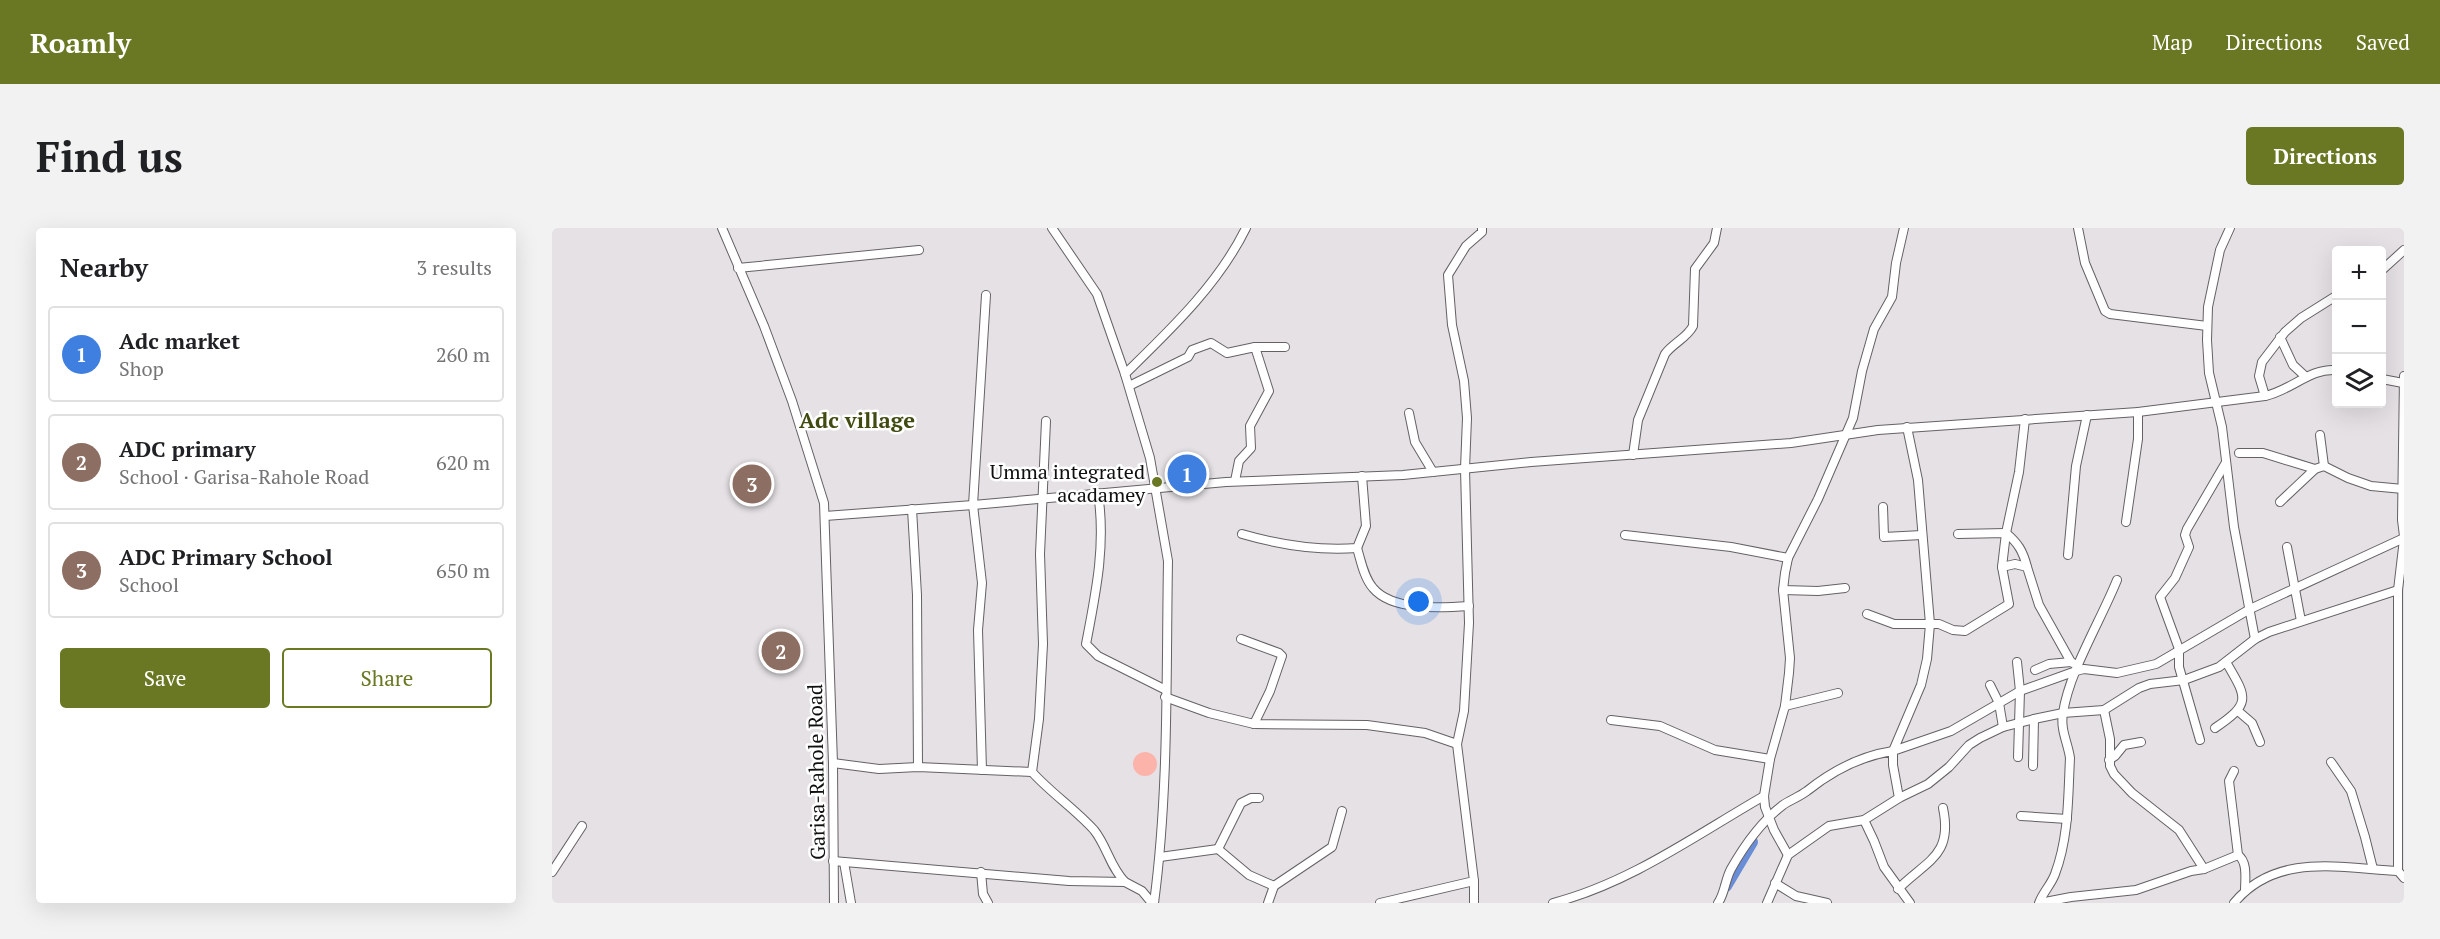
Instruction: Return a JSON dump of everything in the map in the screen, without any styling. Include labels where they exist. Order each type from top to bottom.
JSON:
[{"type":"street","name":"Garisa-Rahole Road","points":[[722,228],[764,326],[792,401],[824,503],[833,763],[834,903]]},
{"type":"street","points":[[1052,228],[1097,294],[1125,374],[1150,458],[1168,561],[1160,857],[1153,903]]},
{"type":"street","points":[[1125,374],[1204,292],[1238,244],[1246,228]]},
{"type":"street","points":[[1474,903],[1474,881],[1457,744],[1464,711],[1468,606],[1466,404],[1464,381],[1452,325],[1448,275],[1466,246],[1482,232],[1482,228]]},
{"type":"street","points":[[1632,455],[1638,420],[1665,354],[1671,345],[1691,331],[1693,326],[1695,269],[1714,243],[1718,228]]},
{"type":"street","points":[[1788,855],[1774,831],[1765,807],[1764,796],[1770,759],[1785,706],[1790,658],[1783,590],[1788,558],[1818,499],[1844,434],[1853,418],[1862,371],[1874,329],[1892,297],[1896,263],[1904,228]]},
{"type":"street","points":[[2078,228],[2085,263],[2105,311],[2110,314],[2207,326]]},
{"type":"street","points":[[2230,228],[2220,250],[2208,307],[2209,373],[2222,427],[2225,464],[2255,639]]},
{"type":"street","points":[[738,268],[919,250]]},
{"type":"street","points":[[2386,266],[2404,250]]},
{"type":"street","points":[[982,770],[978,630],[982,583],[973,505],[986,295]]},
{"type":"street","points":[[2265,396],[2259,368],[2280,337],[2301,318],[2332,299]]},
{"type":"street","points":[[2280,337],[2293,365],[2306,377]]},
{"type":"street","points":[[1129,386],[1188,357],[1192,350],[1211,343],[1227,353],[1255,347],[1285,347]]},
{"type":"street","points":[[1235,481],[1239,461],[1251,448],[1250,426],[1269,391],[1255,347]]},
{"type":"street","points":[[825,516],[1235,481],[1433,472],[1791,443],[1844,434],[1907,428],[2138,411],[2265,396],[2282,392],[2306,377],[2321,371],[2332,370]]},
{"type":"street","points":[[2404,376],[2404,538],[2398,590],[2402,604],[2398,871],[2404,878]]},
{"type":"street","points":[[2386,380],[2403,383]]},
{"type":"street","points":[[2126,522],[2138,439],[2138,411]]},
{"type":"street","points":[[1409,413],[1415,442],[1433,472]]},
{"type":"street","points":[[2068,555],[2076,466],[2087,415]]},
{"type":"street","points":[[1867,614],[1894,624],[1930,624],[1965,631],[2009,604],[2002,567],[2006,533],[2019,472],[2025,419]]},
{"type":"street","points":[[1032,772],[1039,719],[1042,665],[1043,607],[1040,554],[1046,421]]},
{"type":"street","points":[[1899,798],[1893,751],[1921,685],[1927,659],[1930,624],[1918,480],[1907,428]]},
{"type":"street","points":[[2320,435],[2324,466]]},
{"type":"street","points":[[2238,453],[2263,453],[2315,469]]},
{"type":"street","points":[[2200,740],[2180,667],[2179,649],[2160,597],[2175,578],[2189,547],[2185,535],[2187,529],[2225,464]]},
{"type":"street","points":[[2280,502],[2315,469],[2324,466],[2371,486],[2403,489]]},
{"type":"street","points":[[1362,476],[1366,526],[1357,548],[1372,587],[1380,595],[1414,606],[1437,608],[1468,606]]},
{"type":"street","points":[[1098,493],[1103,523],[1097,584],[1086,644],[1098,656],[1165,693],[1209,713],[1254,724],[1367,725],[1425,734],[1457,744]]},
{"type":"street","points":[[1883,507],[1884,537],[1922,535]]},
{"type":"street","points":[[912,509],[917,595],[918,767]]},
{"type":"street","points":[[1958,534],[2006,533],[2017,542],[2023,552],[2039,605],[2075,666]]},
{"type":"street","points":[[1242,534],[1283,545],[1320,549],[1357,548]]},
{"type":"street","points":[[1625,535],[1731,547],[1788,558]]},
{"type":"street","points":[[2035,670],[2049,664],[2117,673],[2157,664],[2250,609],[2404,538]]},
{"type":"street","points":[[2287,547],[2293,590],[2301,621]]},
{"type":"street","points":[[2002,567],[2015,564],[2027,567]]},
{"type":"street","points":[[2117,580],[2075,666],[2063,713],[2062,733],[2070,758],[2067,819],[2054,876],[2043,892],[2040,903],[2154,886],[2238,855]]},
{"type":"street","points":[[1783,590],[1818,591],[1845,588]]},
{"type":"street","points":[[1767,903],[1788,855],[1829,826],[1864,820],[1899,798],[1928,784],[1949,767],[1969,745],[2003,727],[2063,713],[2104,710],[2139,688],[2150,684],[2184,680],[2226,662],[2255,639],[2301,621],[2398,590]]},
{"type":"street","points":[[1241,639],[1282,656],[1270,691],[1254,724]]},
{"type":"street","points":[[2017,662],[2020,691],[2018,757]]},
{"type":"street","points":[[2215,728],[2238,711],[2243,699],[2226,662]]},
{"type":"street","points":[[1718,903],[1724,893],[1730,870],[1763,824],[1782,806],[1826,776],[1871,756],[1951,731],[2020,691],[2075,666]]},
{"type":"street","points":[[1990,685],[1999,703],[2003,727]]},
{"type":"street","points":[[1785,706],[1838,693]]},
{"type":"street","points":[[2104,710],[2110,739],[2109,760],[2114,774],[2132,793],[2179,830],[2204,869]]},
{"type":"street","points":[[2238,711],[2252,723],[2260,742]]},
{"type":"street","points":[[2033,766],[2034,719]]},
{"type":"street","points":[[1611,720],[1660,726],[1675,731],[1684,739],[1715,750],[1770,759]]},
{"type":"street","points":[[2109,760],[2124,745],[2141,742]]},
{"type":"street","points":[[2331,762],[2351,791],[2366,837],[2373,869]]},
{"type":"street","points":[[833,763],[879,769],[918,767],[1032,772],[1094,831],[1103,843],[1113,868],[1125,882],[1142,891],[1153,903]]},
{"type":"street","points":[[2234,771],[2229,781],[2238,855],[2245,864],[2245,891]]},
{"type":"street","points":[[1553,903],[1577,899],[1650,864],[1764,796]]},
{"type":"street","points":[[1218,849],[1241,803],[1251,798],[1259,798]]},
{"type":"street","points":[[1899,889],[1932,861],[1946,838],[1947,826],[1943,808]]},
{"type":"street","points":[[1268,903],[1274,886],[1332,847],[1342,811]]},
{"type":"street","points":[[2021,816],[2067,819]]},
{"type":"street","points":[[1864,820],[1875,841],[1884,867],[1910,903]]},
{"type":"street","points":[[552,872],[582,826]]},
{"type":"street","points":[[1160,857],[1218,849],[1249,875],[1274,886]]},
{"type":"street","points":[[833,861],[1069,881],[1125,882]]},
{"type":"street","points":[[844,862],[851,903]]},
{"type":"street","points":[[2234,903],[2245,891],[2263,879],[2300,867],[2328,864],[2398,871]]},
{"type":"street","points":[[981,872],[983,894],[988,903]]},
{"type":"street","points":[[1380,903],[1474,881]]},
{"type":"street","points":[[1775,883],[1796,896],[1827,903]]},
{"type":"shaded area","points":[[1145,752],[1154,755],[1157,764],[1154,773],[1145,776],[1136,773],[1133,764],[1136,755]]},
{"type":"waterway","points":[[1726,886],[1752,842]]},
{"type":"place","name":"Adc market","points":[[1187,474]]},
{"type":"place","name":"Umma integrated acadamey","points":[[1157,482]]},
{"type":"place","name":"ADC Primary School","points":[[752,484]]},
{"type":"place","name":"ADC primary","points":[[781,651]]},
{"type":"district","name":"Adc village","points":[[857,419]]}]
